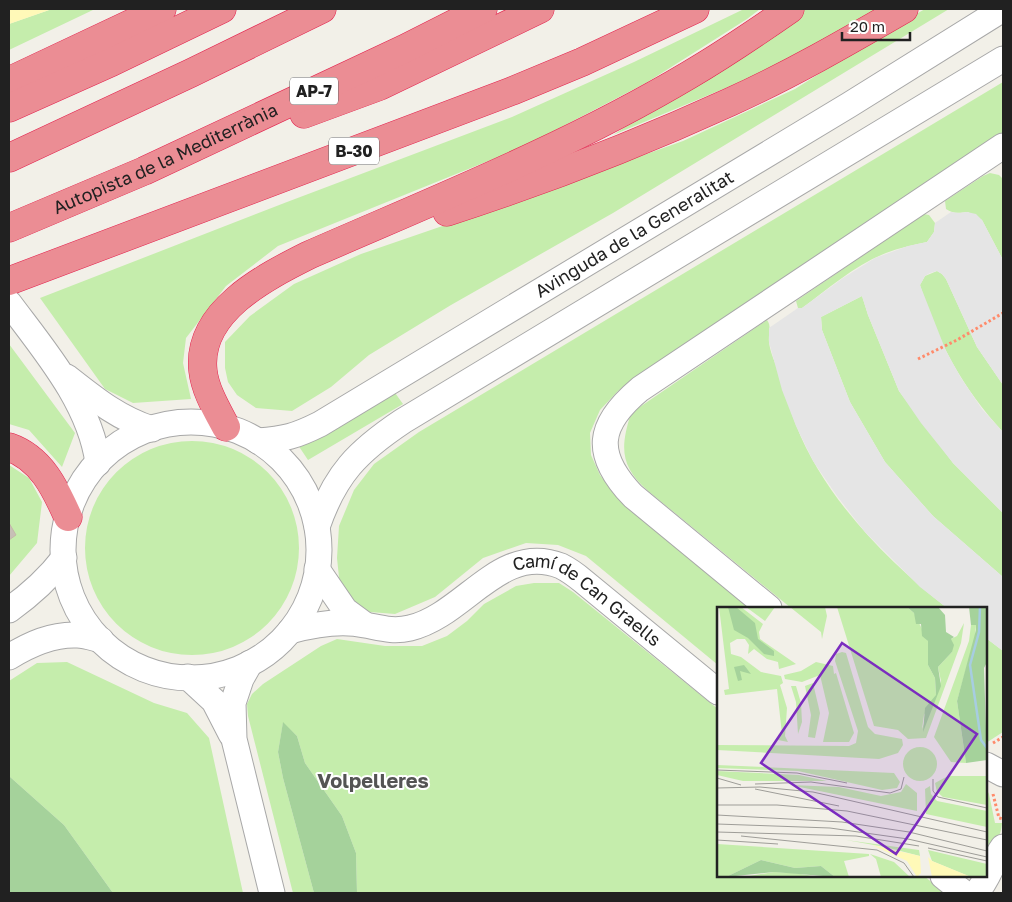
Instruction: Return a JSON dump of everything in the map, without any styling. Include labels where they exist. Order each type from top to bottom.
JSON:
[{"type":"highway","points":[[9,81],[162,9]]},
{"type":"highway","points":[[9,108],[112,62],[222,9]]},
{"type":"highway","points":[[9,158],[322,9]]},
{"type":"highway","name":"Autopista de la Mediterrània","points":[[9,228],[144,171],[404,49],[483,9]]},
{"type":"highway","points":[[144,171],[380,86],[540,9]]},
{"type":"highway","name":"B-30","points":[[9,281],[512,91],[582,62],[695,9]]},
{"type":"highway","points":[[226,427],[205,384],[202,371],[203,354],[212,327],[227,308],[251,289],[283,268],[309,255],[545,151],[621,113],[689,75],[790,9]]},
{"type":"highway","points":[[309,255],[479,201],[658,134],[731,102],[794,70],[904,9]]},
{"type":"highway","points":[[9,447],[28,456],[40,467],[50,480],[68,517]]},
{"type":"street","name":"Avinguda de la Generalitat","points":[[258,441],[284,439],[298,435],[320,424],[832,115],[1003,9]]},
{"type":"street","points":[[317,527],[324,504],[349,465],[364,450],[389,431],[1003,59]]},
{"type":"street","points":[[768,607],[633,496],[621,483],[611,467],[606,449],[606,436],[609,425],[625,402],[640,389],[1000,155]]},
{"type":"street","points":[[9,303],[60,372],[88,424],[92,442],[96,447],[98,463]]},
{"type":"street","points":[[60,372],[107,409],[132,422],[152,428]]},
{"type":"street","points":[[185,422],[210,424],[246,434],[258,441],[278,456],[299,481],[310,504],[317,527],[319,544],[317,569],[310,597],[301,614],[290,630],[268,652],[250,663],[223,673],[188,677],[164,674],[141,667],[120,656],[101,640],[83,618],[73,600],[67,579],[64,542],[68,517],[77,492],[98,463],[123,442],[152,428],[185,422]]},
{"type":"street","points":[[9,610],[52,574],[64,558]]},
{"type":"street","name":"Camí de Can Graells","points":[[364,624],[379,629],[395,631],[423,624],[455,606],[502,570],[517,564],[548,563],[563,567],[584,581],[717,691]]},
{"type":"street","points":[[317,569],[345,610],[364,624]]},
{"type":"street","points":[[290,630],[329,624],[364,624]]},
{"type":"street","points":[[9,657],[39,641],[58,636],[78,635],[101,640]]},
{"type":"street","points":[[250,663],[241,679],[233,703],[234,739],[272,893]]},
{"type":"street","points":[[188,677],[214,701],[234,739]]},
{"type":"street","points":[[987,874],[1003,847]]},
{"type":"street","points":[[947,877],[982,885]]},
{"type":"path","points":[[918,359],[951,343],[1003,313]]},
{"type":"path","points":[[993,776],[999,818],[1003,819]]},
{"type":"green space","points":[[52,9],[95,9],[9,50],[9,24]]},
{"type":"green space","points":[[744,9],[760,9],[646,83],[523,147],[278,246],[226,286],[186,338],[183,363],[191,399],[133,403],[105,389],[40,298],[512,117],[634,62]]},
{"type":"green space","points":[[806,9],[876,9],[776,67],[613,135]]},
{"type":"green space","points":[[925,9],[949,9],[613,213],[451,305],[369,355],[331,387],[292,411],[256,408],[237,395],[228,382],[225,368],[225,342],[250,316],[294,284],[361,254],[683,141],[795,89]]},
{"type":"green space","points":[[1003,82],[1003,132],[618,391],[600,410],[590,433],[591,455],[600,475],[620,501],[751,607],[717,607],[717,664],[586,556],[558,545],[526,543],[483,558],[435,597],[395,614],[370,612],[352,602],[340,587],[337,558],[339,526],[354,490],[374,464],[419,432]]},
{"type":"green space","points":[[990,173],[999,175],[1003,179],[1003,260],[982,220],[968,212],[959,213],[946,209],[945,201]]},
{"type":"green space","points":[[924,214],[929,215],[935,223],[934,232],[927,242],[886,253],[863,264],[802,308],[798,308],[796,301]]},
{"type":"green space","points":[[937,271],[946,279],[977,347],[1003,385],[1003,432],[963,381],[935,326],[920,285],[925,276]]},
{"type":"green space","points":[[862,296],[899,391],[953,463],[1003,513],[1003,577],[933,516],[885,462],[850,402],[822,330],[821,317]]},
{"type":"green space","points":[[767,320],[770,331],[770,349],[793,418],[808,452],[823,477],[840,502],[880,548],[924,590],[946,607],[790,607],[639,482],[627,465],[625,456],[625,436],[631,413]]},
{"type":"green space","points":[[9,344],[75,433],[62,467],[29,430],[9,424]]},
{"type":"green space","points":[[393,390],[403,404],[308,460],[298,445]]},
{"type":"green space","points":[[181,441],[203,441],[233,449],[252,459],[268,472],[281,488],[291,507],[299,537],[299,559],[291,589],[281,608],[268,624],[252,637],[223,651],[203,655],[181,655],[161,651],[141,642],[124,631],[109,616],[98,599],[89,579],[85,559],[85,537],[89,517],[98,497],[109,480],[124,465],[141,454],[161,445]]},
{"type":"green space","points":[[9,465],[29,478],[42,502],[37,543],[9,576]]},
{"type":"green space","points":[[534,583],[559,583],[573,592],[717,708],[717,877],[925,877],[945,893],[357,893],[356,853],[342,816],[305,763],[297,736],[283,723],[278,752],[283,778],[314,893],[293,893],[248,716],[247,704],[252,694],[263,684],[321,646],[337,639],[385,646],[422,646],[447,636],[467,621],[484,604],[516,586]]},
{"type":"green space","points":[[987,639],[1003,651],[1003,732],[987,742]]},
{"type":"green space","points":[[67,662],[154,703],[187,713],[209,738],[243,893],[113,893],[64,825],[9,776],[9,681],[37,663]]},
{"type":"green space","points":[[283,722],[297,736],[305,763],[342,816],[356,853],[357,893],[314,893],[283,778],[278,752]]},
{"type":"green space","points":[[9,776],[64,825],[113,893],[9,893]]},
{"type":"green space","points":[[987,790],[995,823],[1002,823],[997,840],[987,854]]},
{"type":"sand","points":[[9,9],[52,9],[9,24]]},
{"type":"shaded area","points":[[951,212],[976,214],[982,220],[1003,260],[1003,385],[977,347],[942,274],[937,271],[930,273],[925,276],[920,285],[946,351],[961,378],[982,409],[1003,432],[1003,513],[953,463],[921,423],[899,391],[862,296],[821,317],[822,330],[850,402],[885,462],[933,516],[1003,577],[1003,651],[987,639],[987,607],[946,607],[920,587],[865,532],[837,496],[813,461],[796,426],[782,390],[769,342],[769,328],[875,258],[908,246],[927,242],[934,232],[935,223]]},
{"type":"building","points":[[9,523],[16,535],[9,540]]},
{"type":"district","name":"Volpelleres","points":[[373,781]]}]
